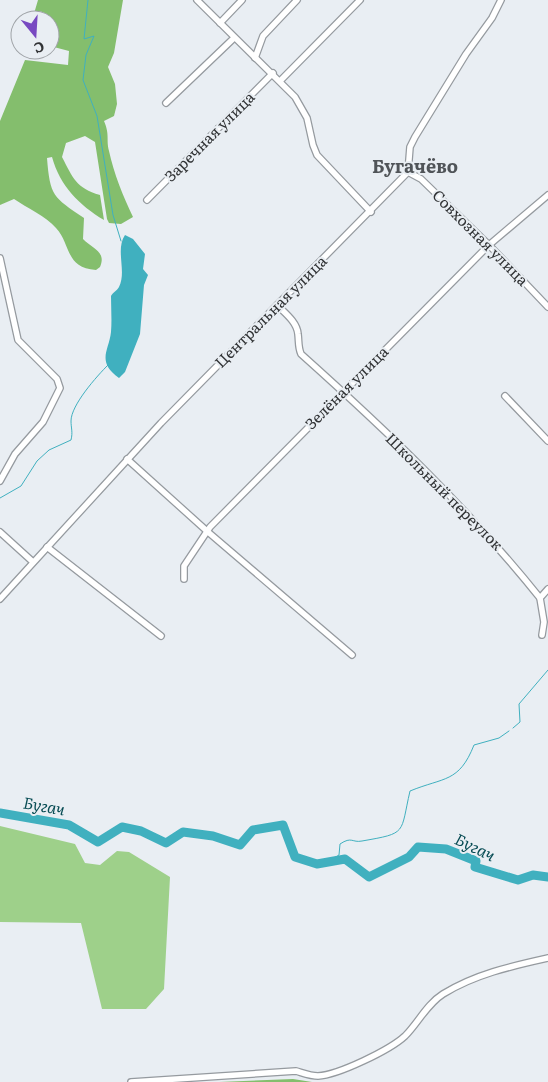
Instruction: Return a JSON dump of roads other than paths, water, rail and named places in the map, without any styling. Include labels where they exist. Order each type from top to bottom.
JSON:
[{"type":"street","points":[[197,0],[234,38],[281,80],[304,111],[317,155],[371,212]]},
{"type":"street","points":[[220,23],[242,0]]},
{"type":"street","points":[[255,58],[261,40],[270,27],[297,0]]},
{"type":"street","points":[[281,80],[360,0]]},
{"type":"street","points":[[408,172],[410,147],[414,137],[466,54],[492,18],[501,0]]},
{"type":"street","points":[[166,103],[234,38]]},
{"type":"street","name":"Заречная улица","points":[[147,200],[273,73]]},
{"type":"street","name":"Центральная улица","points":[[0,599],[127,459],[277,305],[371,212],[408,172]]},
{"type":"street","name":"Совхозная улица","points":[[408,172],[421,180],[489,245],[548,307]]},
{"type":"street","name":"Зелёная улица","points":[[184,579],[184,566],[210,527],[489,245],[548,195]]},
{"type":"street","points":[[0,258],[18,340],[56,379],[60,388],[44,422],[15,454],[0,481]]},
{"type":"street","name":"Школьный переулок","points":[[277,305],[295,324],[298,332],[298,347],[301,354],[466,510],[540,598]]},
{"type":"street","points":[[505,396],[548,441]]},
{"type":"street","points":[[127,459],[208,532],[352,655]]},
{"type":"street","points":[[0,532],[33,562]]},
{"type":"street","points":[[47,546],[161,636]]},
{"type":"street","points":[[542,635],[544,622],[540,598],[548,589]]},
{"type":"street","points":[[132,1082],[296,1072],[317,1076],[328,1074],[374,1054],[403,1038],[434,1001],[448,991],[499,969],[548,958]]},
{"type":"water","points":[[125,235],[133,239],[145,254],[143,269],[148,275],[144,285],[140,334],[125,372],[119,378],[108,366],[106,356],[111,332],[111,296],[121,281],[121,247]]},
{"type":"waterway","points":[[88,0],[84,39],[94,36],[86,55],[83,80],[97,116],[113,215],[121,241]]},
{"type":"waterway","points":[[0,498],[21,486],[37,461],[49,450],[71,440],[71,421],[75,407],[85,391],[108,365]]},
{"type":"waterway","points":[[513,728],[520,722],[519,704],[548,670]]},
{"type":"waterway","points":[[331,860],[339,855],[340,844],[344,842],[350,840],[362,841],[395,833],[403,824],[410,791],[456,773],[474,745],[499,738],[509,731]]},
{"type":"waterway","name":"Бугач","points":[[0,813],[69,825],[98,842],[122,827],[141,831],[166,843],[183,832],[213,836],[240,845],[253,830],[283,825],[295,857],[317,864],[345,859],[369,877],[409,857],[418,847],[446,849],[476,861],[475,867],[518,880],[533,875],[548,877]]},
{"type":"district","name":"Бугачёво","points":[[415,167]]}]
